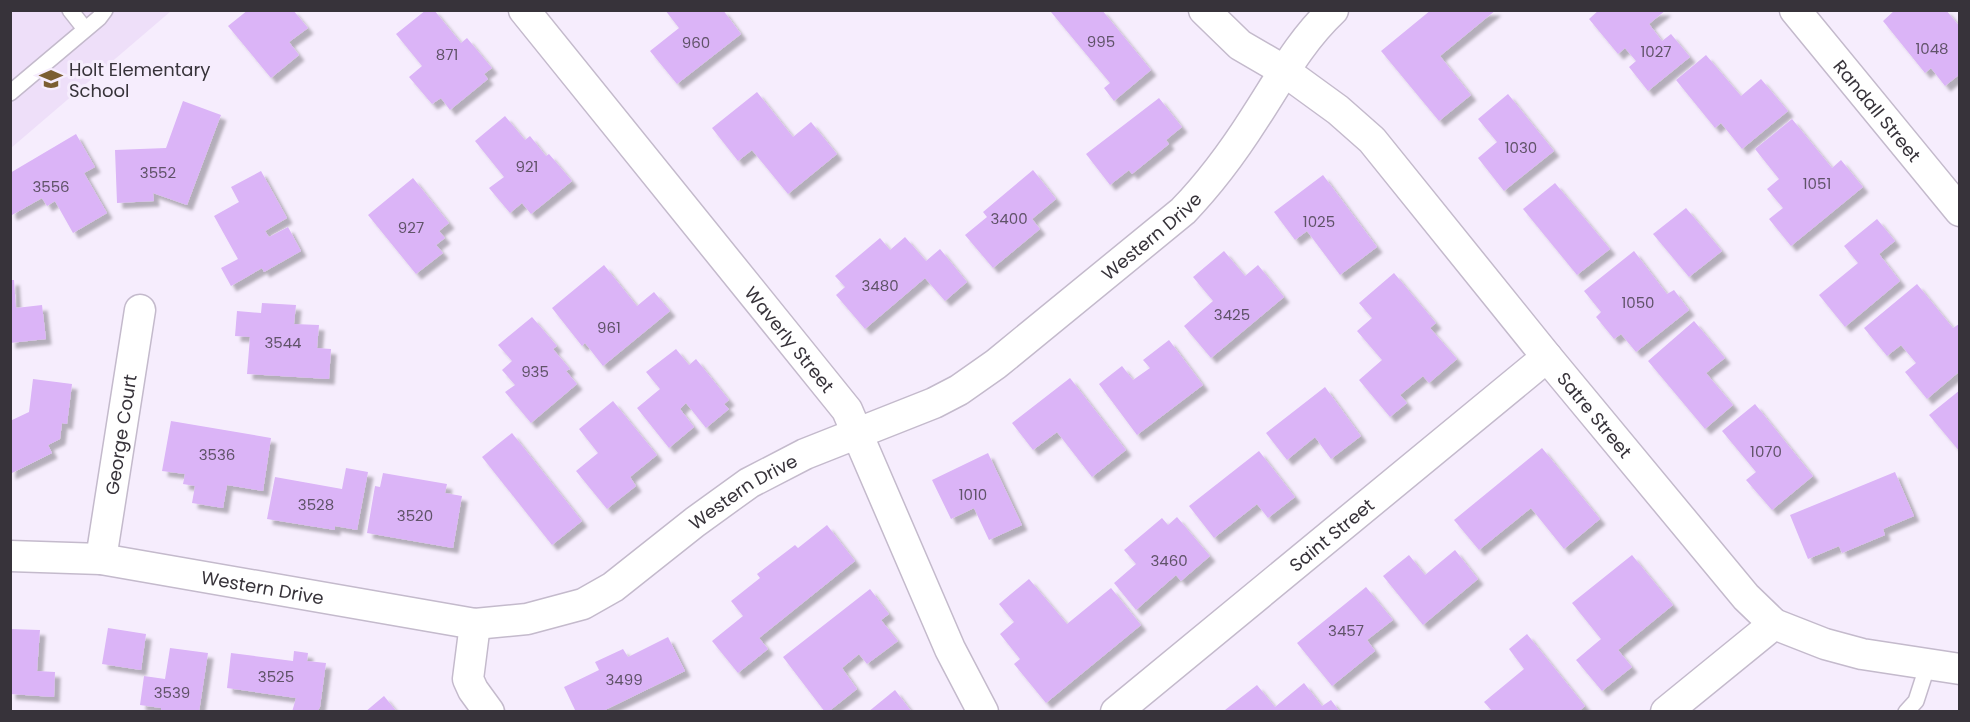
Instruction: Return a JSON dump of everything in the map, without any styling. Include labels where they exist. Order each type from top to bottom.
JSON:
[{"type":"street","name":"Waverly Street","points":[[524,10],[839,399],[859,434],[950,650],[983,711]]},
{"type":"street","name":"Satre Street","points":[[1204,10],[1240,45],[1283,70],[1338,110],[1372,140],[1546,357],[1746,597],[1774,624],[1825,644],[1862,654],[1959,669]]},
{"type":"street","name":"Western Drive","points":[[10,556],[101,559],[475,624],[527,619],[583,604],[614,587],[695,522],[749,483],[805,454],[934,403],[978,378],[1183,211],[1222,167],[1255,118],[1283,70],[1312,31],[1333,10]]},
{"type":"street","name":"Randall Street","points":[[1795,10],[1959,212]]},
{"type":"street","name":"George Court","points":[[101,559],[140,310]]},
{"type":"street","name":"Saint Street","points":[[1116,711],[1546,357]]},
{"type":"street","points":[[475,624],[468,679],[473,690],[489,711]]},
{"type":"street","points":[[1666,711],[1774,624]]},
{"type":"lane","points":[[70,10],[86,29]]},
{"type":"lane","points":[[10,93],[86,29],[105,10]]},
{"type":"lane","points":[[1906,711],[1916,701],[1928,663]]},
{"type":"shaded area","name":"Holt Elementary School","points":[[11,11],[171,11],[11,148]]},
{"type":"building","points":[[248,10],[293,10],[308,28],[289,42],[299,55],[271,78],[228,26]]},
{"type":"building","points":[[426,10],[434,10],[461,43],[467,38],[492,68],[484,74],[488,79],[450,110],[441,98],[432,104],[409,77],[422,66],[396,34]]},
{"type":"building","points":[[665,10],[723,10],[741,34],[677,84],[650,51],[679,28]]},
{"type":"building","points":[[1053,10],[1102,10],[1151,70],[1114,101],[1104,88],[1110,83],[1051,12]]},
{"type":"building","points":[[1431,10],[1496,10],[1440,56],[1471,95],[1439,121],[1381,51]]},
{"type":"building","points":[[1599,10],[1666,10],[1649,24],[1662,41],[1671,34],[1690,57],[1648,91],[1629,67],[1636,61],[1625,48],[1618,54],[1589,19]]},
{"type":"building","points":[[1895,10],[1946,10],[1960,27],[1960,74],[1945,86],[1931,68],[1925,73],[1883,21]]},
{"type":"building","points":[[1706,55],[1741,96],[1761,79],[1788,111],[1742,149],[1721,123],[1715,128],[1676,80]]},
{"type":"building","points":[[757,92],[793,137],[811,122],[837,154],[788,194],[752,150],[738,161],[712,128]]},
{"type":"building","points":[[1508,94],[1554,151],[1504,191],[1478,158],[1497,142],[1478,119]]},
{"type":"building","points":[[1159,98],[1182,127],[1166,140],[1169,144],[1132,174],[1129,170],[1110,185],[1086,154]]},
{"type":"building","points":[[183,101],[221,115],[187,205],[153,193],[154,201],[117,203],[115,150],[166,148]]},
{"type":"building","points":[[505,116],[525,140],[530,136],[546,156],[549,154],[572,181],[531,214],[522,203],[510,213],[489,188],[504,177],[475,141]]},
{"type":"building","points":[[1792,119],[1832,168],[1841,160],[1863,187],[1791,246],[1769,219],[1783,208],[1767,189],[1779,179],[1755,149]]},
{"type":"building","points":[[76,134],[95,167],[84,173],[107,213],[73,233],[55,201],[47,206],[42,198],[12,215],[10,212],[10,173]]},
{"type":"building","points":[[1033,170],[1056,199],[1032,219],[1040,229],[993,268],[965,235],[987,217],[983,212]]},
{"type":"building","points":[[261,171],[287,218],[265,231],[269,237],[288,227],[301,251],[264,272],[262,268],[231,286],[221,268],[238,259],[214,216],[239,202],[231,187]]},
{"type":"building","points":[[1323,175],[1377,247],[1340,275],[1307,231],[1295,240],[1274,212]]},
{"type":"building","points":[[413,178],[449,223],[439,231],[445,238],[436,245],[443,253],[416,274],[368,215]]},
{"type":"building","points":[[1555,183],[1610,249],[1577,275],[1523,209]]},
{"type":"building","points":[[1686,208],[1722,251],[1689,277],[1653,234]]},
{"type":"building","points":[[1877,219],[1895,241],[1879,254],[1900,281],[1845,327],[1819,295],[1858,263],[1844,246]]},
{"type":"building","points":[[905,237],[926,261],[940,249],[967,282],[945,301],[925,278],[865,329],[836,295],[845,287],[835,276],[880,238],[890,250]]},
{"type":"building","points":[[1224,251],[1245,276],[1258,265],[1284,297],[1211,358],[1184,326],[1213,301],[1193,277]]},
{"type":"building","points":[[1634,251],[1667,294],[1674,290],[1689,310],[1636,352],[1621,334],[1614,339],[1596,317],[1601,312],[1584,291]]},
{"type":"building","points":[[604,265],[637,306],[654,292],[670,311],[603,366],[585,343],[582,346],[552,308]]},
{"type":"building","points":[[1394,273],[1436,323],[1430,328],[1457,359],[1429,383],[1423,376],[1400,395],[1407,403],[1390,417],[1359,380],[1382,360],[1357,331],[1372,318],[1359,303]]},
{"type":"building","points":[[10,280],[14,280],[16,308],[42,305],[46,339],[10,343]]},
{"type":"building","points":[[1917,284],[1953,328],[1960,325],[1960,371],[1927,399],[1905,372],[1916,363],[1901,345],[1887,356],[1864,328]]},
{"type":"building","points":[[262,303],[296,305],[294,324],[319,325],[317,348],[331,349],[329,379],[247,374],[250,337],[235,336],[237,311],[261,313]]},
{"type":"building","points":[[532,317],[557,346],[553,349],[570,369],[566,371],[577,384],[531,423],[505,392],[515,385],[502,370],[512,361],[498,345]]},
{"type":"building","points":[[1694,321],[1725,358],[1706,373],[1733,405],[1705,429],[1648,361]]},
{"type":"building","points":[[1169,340],[1203,385],[1137,435],[1099,384],[1122,366],[1133,380],[1150,368],[1143,360]]},
{"type":"building","points":[[676,349],[689,365],[696,359],[729,400],[724,404],[729,409],[706,428],[686,403],[680,409],[694,427],[669,448],[637,408],[660,389],[646,372]]},
{"type":"building","points":[[1070,378],[1126,450],[1092,477],[1057,432],[1033,450],[1012,423]]},
{"type":"building","points":[[33,379],[72,384],[67,424],[62,423],[60,439],[48,445],[52,453],[10,474],[10,421],[29,412]]},
{"type":"building","points":[[1325,387],[1361,436],[1331,459],[1315,437],[1287,460],[1266,433]]},
{"type":"building","points":[[1960,390],[1960,452],[1929,415]]},
{"type":"building","points":[[613,401],[657,455],[630,477],[636,486],[607,509],[576,471],[598,453],[579,429]]},
{"type":"building","points":[[1755,404],[1813,476],[1772,510],[1746,480],[1756,472],[1722,431]]},
{"type":"building","points":[[171,421],[271,438],[263,491],[227,485],[223,508],[192,503],[195,486],[183,484],[185,474],[162,471]]},
{"type":"building","points":[[512,433],[582,521],[552,545],[482,457]]},
{"type":"building","points":[[1542,448],[1600,519],[1564,549],[1531,508],[1479,550],[1454,520]]},
{"type":"building","points":[[1259,451],[1295,497],[1268,518],[1257,504],[1214,538],[1189,506]]},
{"type":"building","points":[[988,453],[1022,525],[989,540],[974,508],[951,519],[932,480]]},
{"type":"building","points":[[346,468],[368,472],[357,530],[335,526],[335,530],[267,519],[275,477],[342,489]]},
{"type":"building","points":[[1895,472],[1914,516],[1883,529],[1885,535],[1842,553],[1839,546],[1808,559],[1790,515]]},
{"type":"building","points":[[383,473],[447,484],[445,493],[462,496],[453,548],[367,533],[375,486],[380,487]]},
{"type":"building","points":[[1177,517],[1210,556],[1181,581],[1176,575],[1136,610],[1114,583],[1136,564],[1124,550],[1162,518],[1168,525]]},
{"type":"building","points":[[827,525],[855,561],[759,638],[768,649],[738,673],[712,641],[743,616],[731,601],[760,578],[757,574],[795,545],[798,548]]},
{"type":"building","points":[[1455,550],[1478,579],[1423,625],[1383,576],[1409,555],[1425,575]]},
{"type":"building","points":[[1632,555],[1673,605],[1618,650],[1632,667],[1602,691],[1576,660],[1601,639],[1572,603]]},
{"type":"building","points":[[1029,579],[1067,624],[1111,588],[1141,625],[1046,703],[1014,664],[1020,659],[1000,634],[1014,622],[999,604]]},
{"type":"building","points":[[1366,587],[1393,620],[1367,640],[1375,651],[1332,686],[1297,643]]},
{"type":"building","points":[[870,589],[889,614],[881,620],[898,641],[867,664],[859,654],[842,668],[857,689],[825,712],[783,657]]},
{"type":"building","points":[[108,628],[146,634],[141,670],[102,664]]},
{"type":"building","points":[[10,629],[40,630],[37,671],[55,672],[54,697],[10,694]]},
{"type":"building","points":[[1527,634],[1585,706],[1578,712],[1493,712],[1484,702],[1524,669],[1509,649]]},
{"type":"building","points":[[668,637],[685,671],[601,712],[576,712],[564,687],[599,670],[595,662],[623,649],[628,657]]},
{"type":"building","points":[[170,648],[208,653],[199,712],[161,712],[161,708],[140,705],[144,676],[165,679]]},
{"type":"building","points":[[294,651],[308,653],[307,661],[326,663],[320,707],[317,712],[292,712],[296,698],[227,688],[231,653],[293,661]]},
{"type":"building","points":[[1304,683],[1322,706],[1331,700],[1340,712],[1226,712],[1225,710],[1257,685],[1275,707]]},
{"type":"building","points":[[895,690],[912,712],[868,712]]},
{"type":"building","points":[[384,696],[397,712],[365,712]]},
{"type":"place","name":"Holt Elementary School","points":[[51,79]]}]
